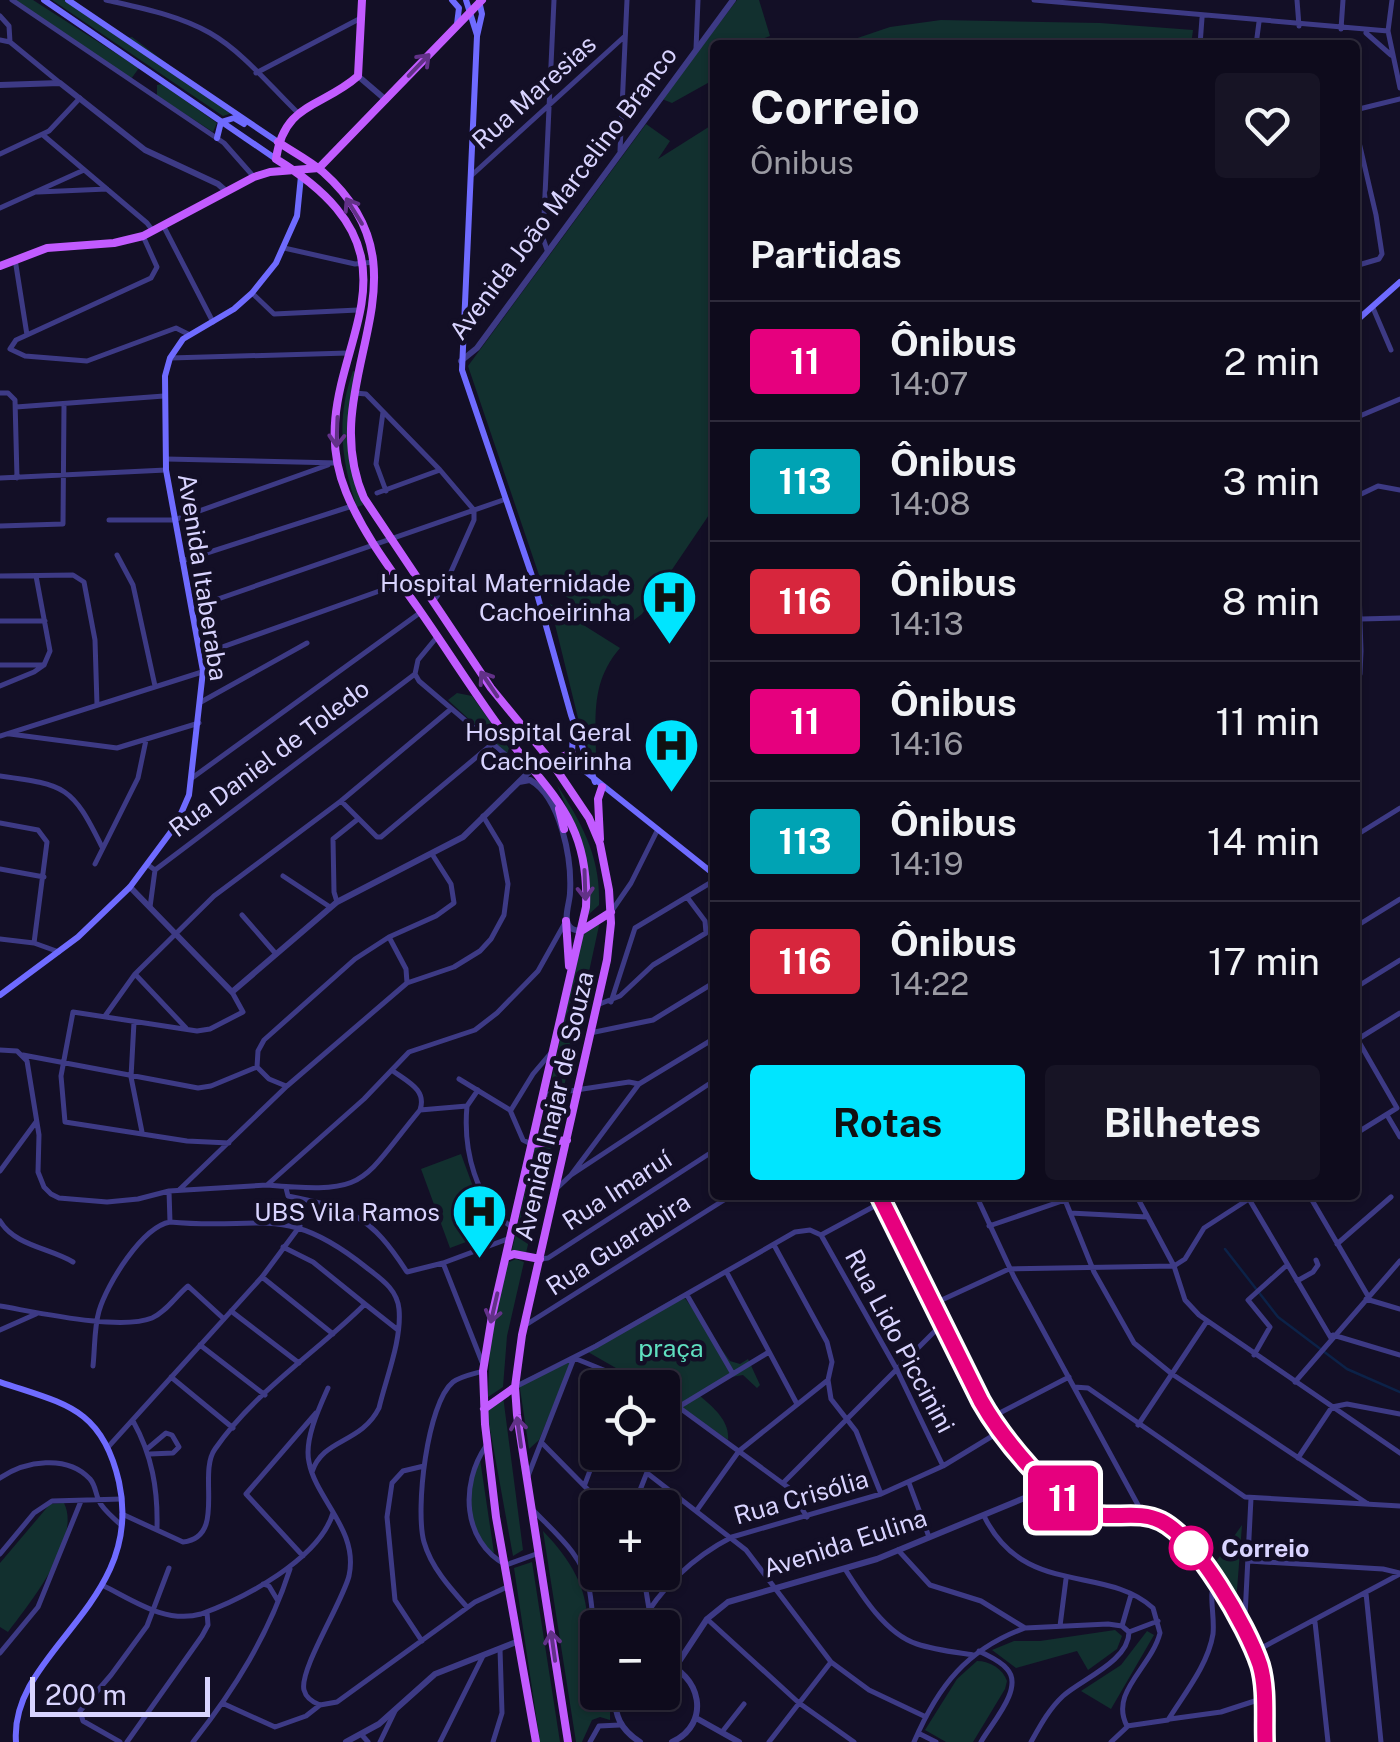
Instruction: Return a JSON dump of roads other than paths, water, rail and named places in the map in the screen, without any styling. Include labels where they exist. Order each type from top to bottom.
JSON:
[{"type":"main road","name":"Avenida Inajar de Souza","points":[[44,0],[300,173],[346,218],[362,264],[361,310],[337,416],[333,464],[374,545],[496,723],[530,770],[543,778],[570,820],[584,862],[586,907],[483,1368],[496,1517],[536,1742]]},
{"type":"main road","points":[[270,172],[278,142],[297,112],[358,76],[362,0]]},
{"type":"main road","points":[[452,0],[459,8],[455,28]]},
{"type":"main road","points":[[466,0],[478,36]]},
{"type":"main road","points":[[0,266],[47,248],[114,243],[143,236],[254,177],[319,168],[480,1]]},
{"type":"main road","points":[[480,1],[462,361],[571,715],[598,784],[600,844]]},
{"type":"main road","name":"Avenida Inajar de Souza","points":[[74,2],[319,168],[357,212],[375,262],[373,304],[354,393],[349,445],[356,480],[367,504],[512,718],[550,760],[582,806],[600,844],[611,912],[607,960],[524,1326],[515,1387],[516,1415],[568,1742]]},
{"type":"main road","points":[[455,28],[467,26],[478,36]]},
{"type":"main road","points":[[217,138],[222,122],[234,118],[254,126]]},
{"type":"main road","name":"Avenida Itaberaba","points":[[0,995],[59,952],[152,868],[184,811],[200,723],[203,671],[166,470],[164,396],[170,358],[188,334],[234,309],[252,293],[284,248],[300,202],[300,173]]},
{"type":"main road","points":[[300,202],[307,192],[318,188]]},
{"type":"main road","points":[[1360,320],[1400,285]]},
{"type":"main road","points":[[353,508],[362,511],[367,504]]},
{"type":"main road","points":[[571,715],[572,754],[581,768],[710,874]]},
{"type":"main road","points":[[530,770],[572,754]]},
{"type":"main road","points":[[543,778],[564,829]]},
{"type":"main road","points":[[581,931],[611,912]]},
{"type":"main road","points":[[566,920],[570,972]]},
{"type":"main road","points":[[532,1144],[567,1140]]},
{"type":"main road","points":[[881,1200],[998,1432],[1069,1504],[1087,1513],[1140,1516],[1165,1523],[1206,1564],[1260,1666],[1265,1742]]},
{"type":"main road","points":[[507,1253],[540,1259]]},
{"type":"main road","points":[[2,1386],[77,1409],[97,1428],[108,1446],[122,1499],[113,1562],[81,1618],[27,1689],[18,1714],[16,1738]]},
{"type":"main road","points":[[484,1409],[515,1387]]},
{"type":"street","points":[[12,0],[217,138],[254,177]]},
{"type":"street","points":[[106,0],[140,4],[206,31],[297,112]]},
{"type":"street","points":[[548,250],[543,238],[554,0]]},
{"type":"street","points":[[620,151],[627,0]]},
{"type":"street","points":[[696,49],[698,0]]},
{"type":"street","name":"Avenida João Marcelino Branco","points":[[462,361],[477,348],[733,0]]},
{"type":"street","points":[[1034,0],[1388,32]]},
{"type":"street","points":[[1297,0],[1300,26]]},
{"type":"street","points":[[1341,29],[1343,0]]},
{"type":"street","points":[[1392,0],[1388,32],[1400,88]]},
{"type":"street","points":[[0,16],[9,26],[10,42]]},
{"type":"street","points":[[256,73],[361,18]]},
{"type":"street","points":[[1200,40],[1202,18]]},
{"type":"street","points":[[1256,40],[1258,22]]},
{"type":"street","points":[[1364,31],[1392,56]]},
{"type":"street","name":"Rua Maresias","points":[[469,178],[625,36]]},
{"type":"street","points":[[0,40],[10,42],[145,150],[226,191]]},
{"type":"street","points":[[358,76],[386,100]]},
{"type":"street","points":[[0,88],[60,83]]},
{"type":"street","points":[[0,154],[44,134],[80,98]]},
{"type":"street","points":[[1360,109],[1400,99]]},
{"type":"street","points":[[44,134],[153,231]]},
{"type":"street","points":[[1360,148],[1380,236],[1381,258],[1360,264]]},
{"type":"street","points":[[0,208],[84,170]]},
{"type":"street","points":[[35,192],[108,190]]},
{"type":"street","points":[[164,226],[213,322]]},
{"type":"street","points":[[10,349],[12,343],[26,335],[151,278],[158,268],[143,236]]},
{"type":"street","points":[[284,248],[322,259],[375,262]]},
{"type":"street","points":[[15,259],[26,335]]},
{"type":"street","points":[[252,293],[274,314],[361,310]]},
{"type":"street","points":[[1374,309],[1391,350]]},
{"type":"street","points":[[0,349],[25,356],[87,362],[176,328],[188,334]]},
{"type":"street","points":[[170,358],[351,352]]},
{"type":"street","points":[[0,393],[11,394],[16,407],[17,478]]},
{"type":"street","points":[[354,393],[366,394],[474,510],[474,520],[446,583],[433,602]]},
{"type":"street","points":[[16,407],[164,396]]},
{"type":"street","points":[[1360,416],[1400,399]]},
{"type":"street","points":[[0,526],[63,524],[64,406]]},
{"type":"street","points":[[383,412],[376,464],[386,491]]},
{"type":"street","points":[[165,459],[333,464]]},
{"type":"street","points":[[297,462],[301,477]]},
{"type":"street","points":[[108,520],[174,520],[333,464]]},
{"type":"street","points":[[0,478],[166,470]]},
{"type":"street","points":[[378,493],[440,470]]},
{"type":"street","points":[[1360,495],[1378,486],[1400,490]]},
{"type":"street","points":[[191,608],[506,499]]},
{"type":"street","points":[[182,561],[353,508]]},
{"type":"street","points":[[117,555],[133,585],[155,686]]},
{"type":"street","points":[[0,576],[73,575],[84,582],[95,640],[97,705]]},
{"type":"street","points":[[0,686],[44,665],[50,651],[36,576]]},
{"type":"street","points":[[200,655],[400,583]]},
{"type":"street","points":[[1360,595],[1360,674]]},
{"type":"street","points":[[192,778],[421,612]]},
{"type":"street","points":[[1361,619],[1400,618]]},
{"type":"street","points":[[0,621],[44,621]]},
{"type":"street","points":[[232,992],[334,904],[462,837],[530,770],[491,744],[415,674],[418,660],[436,638]]},
{"type":"street","points":[[201,702],[308,643]]},
{"type":"street","points":[[0,664],[44,665]]},
{"type":"street","points":[[3,735],[203,671]]},
{"type":"street","name":"Rua Daniel de Toledo","points":[[152,868],[415,674]]},
{"type":"street","points":[[105,1016],[135,974],[238,875],[341,801],[451,709]]},
{"type":"street","points":[[3,735],[111,748],[200,723]]},
{"type":"street","points":[[95,864],[138,778],[146,740]]},
{"type":"street","points":[[341,801],[377,837],[386,835],[491,744]]},
{"type":"street","points":[[0,776],[55,784],[65,790],[85,812],[102,847]]},
{"type":"street","points":[[268,1185],[409,1052],[484,1024],[538,971],[553,950],[566,920],[571,889],[564,829],[542,790],[530,780],[518,782]]},
{"type":"street","points":[[1360,833],[1400,808]]},
{"type":"street","points":[[179,1190],[287,1086],[407,983],[469,959],[491,939],[508,901],[506,860],[483,816]]},
{"type":"street","points":[[334,904],[333,839],[358,819]]},
{"type":"street","points":[[0,822],[38,830],[45,836],[48,855],[34,944]]},
{"type":"street","points":[[611,912],[632,884],[658,829]]},
{"type":"street","points":[[287,1086],[269,1079],[257,1067],[258,1051],[276,1027],[355,959],[436,916],[454,902],[451,884],[432,854]]},
{"type":"street","points":[[150,907],[152,868]]},
{"type":"street","points":[[0,869],[44,877]]},
{"type":"street","points":[[284,876],[334,904]]},
{"type":"street","points":[[610,1002],[637,926],[710,882]]},
{"type":"street","points":[[130,887],[232,992],[243,1012],[210,1028],[188,1030],[73,1012],[60,1087],[65,1122],[229,1142]]},
{"type":"street","points":[[596,1005],[610,1002],[653,965],[706,933],[705,921],[688,897]]},
{"type":"street","points":[[1360,924],[1400,899]]},
{"type":"street","points":[[242,915],[276,954]]},
{"type":"street","points":[[566,920],[570,927],[581,931]]},
{"type":"street","points":[[1,938],[59,952]]},
{"type":"street","points":[[389,938],[406,969],[407,983]]},
{"type":"street","points":[[553,950],[562,944],[568,946]]},
{"type":"street","points":[[607,960],[623,958]]},
{"type":"street","points":[[1360,985],[1400,960]]},
{"type":"street","points":[[135,974],[188,1030]]},
{"type":"street","points":[[590,1033],[654,1020],[710,985]]},
{"type":"street","points":[[1360,1036],[1400,1013]]},
{"type":"street","points":[[134,1022],[130,1077],[142,1132]]},
{"type":"street","points":[[556,1190],[639,1084],[710,1041]]},
{"type":"street","points":[[1360,1045],[1398,1108],[1360,1131]]},
{"type":"street","points":[[0,1050],[198,1088],[257,1067]]},
{"type":"street","points":[[510,1110],[538,1066],[553,1052]]},
{"type":"street","points":[[23,1055],[39,1135],[38,1172],[44,1188],[59,1198],[106,1202],[169,1190],[268,1185],[340,1188],[362,1178],[420,1110],[424,1099],[392,1070]]},
{"type":"street","points":[[459,1078],[510,1110],[523,1140],[532,1144]]},
{"type":"street","points":[[543,1095],[629,1082],[639,1084]]},
{"type":"street","points":[[571,1175],[710,1083]]},
{"type":"street","points":[[286,1188],[288,1196],[338,1206],[358,1215],[407,1272],[493,1243],[512,1233],[494,1211],[477,1179],[466,1137],[467,1106],[478,1090]]},
{"type":"street","points":[[420,1110],[467,1106]]},
{"type":"street","points":[[1387,1115],[1400,1137]]},
{"type":"street","points":[[0,1170],[36,1122]]},
{"type":"street","name":"Rua Imaruí","points":[[540,1259],[548,1258],[710,1153]]},
{"type":"street","points":[[169,1190],[170,1222]]},
{"type":"street","points":[[1337,1244],[1391,1196]]},
{"type":"street","name":"Rua Guarabira","points":[[524,1326],[724,1200]]},
{"type":"street","points":[[515,1387],[802,1230],[820,1235],[877,1200]]},
{"type":"street","points":[[978,1200],[1009,1269],[1138,1505],[1140,1516]]},
{"type":"street","points":[[990,1226],[1059,1200]]},
{"type":"street","points":[[1065,1200],[1092,1268],[1134,1343],[1172,1374],[1368,1504]]},
{"type":"street","points":[[1139,1200],[1174,1266],[1186,1300],[1207,1321],[1400,1452]]},
{"type":"street","points":[[1234,1200],[1237,1206]]},
{"type":"street","points":[[933,1304],[1009,1269],[1174,1266],[1185,1258],[1204,1228],[1247,1200]]},
{"type":"street","points":[[1254,1200],[1287,1265],[1332,1336],[1400,1355]]},
{"type":"street","points":[[1312,1200],[1367,1298],[1400,1309]]},
{"type":"street","points":[[1070,1212],[1148,1217]]},
{"type":"street","points":[[93,1366],[100,1306],[138,1243],[157,1226],[170,1222],[265,1221],[300,1226],[322,1236],[392,1289],[399,1315],[373,1420],[357,1435],[323,1453],[312,1472]]},
{"type":"street","points":[[0,1222],[12,1237],[74,1262]]},
{"type":"street","points":[[108,1446],[262,1277],[300,1226]]},
{"type":"street","name":"Rua Lido Piccinini","points":[[820,1235],[896,1368],[943,1466]]},
{"type":"street","points":[[493,1243],[507,1253]]},
{"type":"street","points":[[774,1245],[830,1349],[831,1399],[860,1439],[881,1494]]},
{"type":"street","points":[[283,1247],[313,1262],[398,1330]]},
{"type":"street","points":[[1297,1281],[1313,1272],[1318,1266],[1316,1260]]},
{"type":"street","points":[[1294,1382],[1400,1261]]},
{"type":"street","points":[[443,1263],[483,1368],[457,1380],[446,1392],[424,1466],[420,1515],[426,1547],[440,1575],[467,1607]]},
{"type":"street","points":[[1254,1355],[1270,1330],[1248,1300],[1287,1265]]},
{"type":"street","points":[[727,1273],[797,1404]]},
{"type":"street","points":[[262,1277],[333,1334]]},
{"type":"street","points":[[0,1306],[97,1321],[133,1321],[153,1318],[188,1286],[224,1319]]},
{"type":"street","points":[[686,1294],[733,1374]]},
{"type":"street","points":[[122,1514],[183,1542],[198,1536],[208,1519],[210,1456],[265,1396],[365,1304]]},
{"type":"street","points":[[231,1311],[299,1363]]},
{"type":"street","points":[[0,1330],[38,1312]]},
{"type":"street","points":[[1138,1425],[1207,1321]]},
{"type":"street","points":[[783,1483],[942,1324]]},
{"type":"street","points":[[200,1345],[265,1396]]},
{"type":"street","points":[[680,1402],[770,1352]]},
{"type":"street","points":[[574,1358],[604,1370]]},
{"type":"street","points":[[528,1476],[574,1358]]},
{"type":"street","points":[[171,1376],[233,1428]]},
{"type":"street","points":[[990,1418],[1069,1377]]},
{"type":"street","points":[[697,1510],[739,1451],[828,1380]]},
{"type":"street","points":[[328,1388],[308,1449],[312,1472],[334,1510],[351,1560],[340,1602],[304,1680],[308,1697],[328,1706],[467,1607],[510,1586]]},
{"type":"street","points":[[1074,1388],[1088,1388],[1237,1492],[1252,1498],[1400,1506]]},
{"type":"street","points":[[1298,1458],[1332,1407],[1347,1404],[1400,1414]]},
{"type":"street","points":[[680,1406],[783,1483],[795,1495],[807,1518]]},
{"type":"street","points":[[303,1556],[246,1494],[318,1410]]},
{"type":"street","points":[[133,1420],[148,1451],[158,1501],[157,1529]]},
{"type":"street","name":"Rua Crisólia","points":[[649,1608],[694,1560],[732,1537],[807,1518],[909,1483],[998,1432]]},
{"type":"street","points":[[166,1433],[179,1446],[173,1452],[148,1451],[166,1433]]},
{"type":"street","points":[[297,1436],[308,1449]]},
{"type":"street","points":[[542,1443],[590,1490]]},
{"type":"street","points":[[488,1444],[474,1467],[470,1515],[478,1541],[506,1564],[539,1553]]},
{"type":"street","points":[[0,1478],[34,1464],[68,1466],[93,1483],[99,1502],[121,1525]]},
{"type":"street","points":[[422,1641],[395,1600],[387,1517],[392,1483],[403,1471],[424,1466]]},
{"type":"street","points":[[584,1484],[590,1470]]},
{"type":"street","points":[[641,1490],[649,1470]]},
{"type":"street","points":[[648,1473],[732,1537],[777,1588],[831,1662],[868,1690],[926,1717]]},
{"type":"street","points":[[909,1483],[929,1537]]},
{"type":"street","name":"Avenida Eulina","points":[[680,1660],[707,1619],[728,1602],[845,1570],[1052,1487]]},
{"type":"street","points":[[1342,1504],[1348,1492]]},
{"type":"street","points":[[1240,1626],[1244,1616],[1252,1498]]},
{"type":"street","points":[[0,1554],[42,1506],[64,1499],[122,1499]]},
{"type":"street","points":[[0,1654],[38,1607],[82,1501]]},
{"type":"street","points":[[102,1585],[154,1611],[185,1618],[208,1612],[291,1566],[325,1533],[334,1510]]},
{"type":"street","points":[[533,1510],[583,1568],[593,1610]]},
{"type":"street","points":[[984,1516],[999,1539],[1019,1557],[1066,1579],[1131,1595],[1152,1608],[1160,1634],[1156,1647],[1122,1698],[1120,1712],[1128,1726]]},
{"type":"street","points":[[898,1550],[922,1580],[980,1600],[1026,1628]]},
{"type":"street","points":[[1248,1561],[1383,1569],[1400,1574]]},
{"type":"street","points":[[193,1742],[248,1664],[278,1604],[291,1566]]},
{"type":"street","points":[[168,1568],[154,1611],[128,1653],[80,1710],[82,1720],[124,1742],[202,1636],[208,1625],[208,1612]]},
{"type":"street","points":[[845,1570],[871,1605],[904,1638],[972,1655]]},
{"type":"street","points":[[1254,1652],[1400,1574]]},
{"type":"street","points":[[1168,1720],[1208,1651],[1215,1578]]},
{"type":"street","points":[[1060,1626],[1066,1579]]},
{"type":"street","points":[[261,1584],[269,1586],[278,1604]]},
{"type":"street","points":[[646,1590],[649,1608]]},
{"type":"street","points":[[1366,1593],[1381,1742]]},
{"type":"street","points":[[1122,1626],[1131,1595]]},
{"type":"street","points":[[707,1619],[799,1702],[854,1742]]},
{"type":"street","points":[[1129,1632],[1158,1621]]},
{"type":"street","points":[[1315,1622],[1328,1742]]},
{"type":"street","points":[[914,1742],[944,1686],[972,1655],[1026,1628],[1122,1626],[1129,1632]]},
{"type":"street","points":[[1031,1742],[1053,1707],[1118,1656],[1128,1643],[1129,1632]]},
{"type":"street","points":[[346,1742],[397,1708],[435,1674],[520,1640]]},
{"type":"street","points":[[493,1742],[502,1712],[500,1649]]},
{"type":"street","points":[[980,1651],[1007,1668],[1012,1679],[1006,1700],[980,1742]]},
{"type":"street","points":[[440,1742],[483,1656]]},
{"type":"street","points":[[769,1742],[831,1662]]},
{"type":"street","points":[[672,1742],[689,1730],[696,1718],[697,1694],[693,1683],[680,1670]]},
{"type":"street","points":[[1111,1742],[1128,1726],[1221,1712],[1264,1698]]},
{"type":"street","points":[[222,1703],[265,1725],[275,1726],[306,1716],[320,1705]]},
{"type":"street","points":[[722,1732],[744,1704]]},
{"type":"street","points":[[380,1742],[397,1708]]},
{"type":"street","points":[[616,1710],[620,1725],[640,1742]]},
{"type":"street","points":[[696,1718],[739,1742]]},
{"type":"street","points":[[590,1742],[598,1726],[620,1725]]},
{"type":"street","points":[[918,1732],[936,1742]]},
{"type":"street","points":[[361,1734],[368,1742]]},
{"type":"street","points":[[16,1738],[24,1742]]},
{"type":"waterway","points":[[1225,1249],[1278,1317],[1347,1369],[1400,1392]]},
{"type":"place","name":"Hospital Maternidade Cachoeirinha","points":[[670,646]]},
{"type":"place","name":"Hospital Geral Cachoeirinha","points":[[671,795]]},
{"type":"place","name":"UBS Vila Ramos","points":[[479,1261]]},
{"type":"place","name":"Correio","points":[[1191,1548]]},
{"type":"park label","name":"praça","points":[[671,1348]]}]
